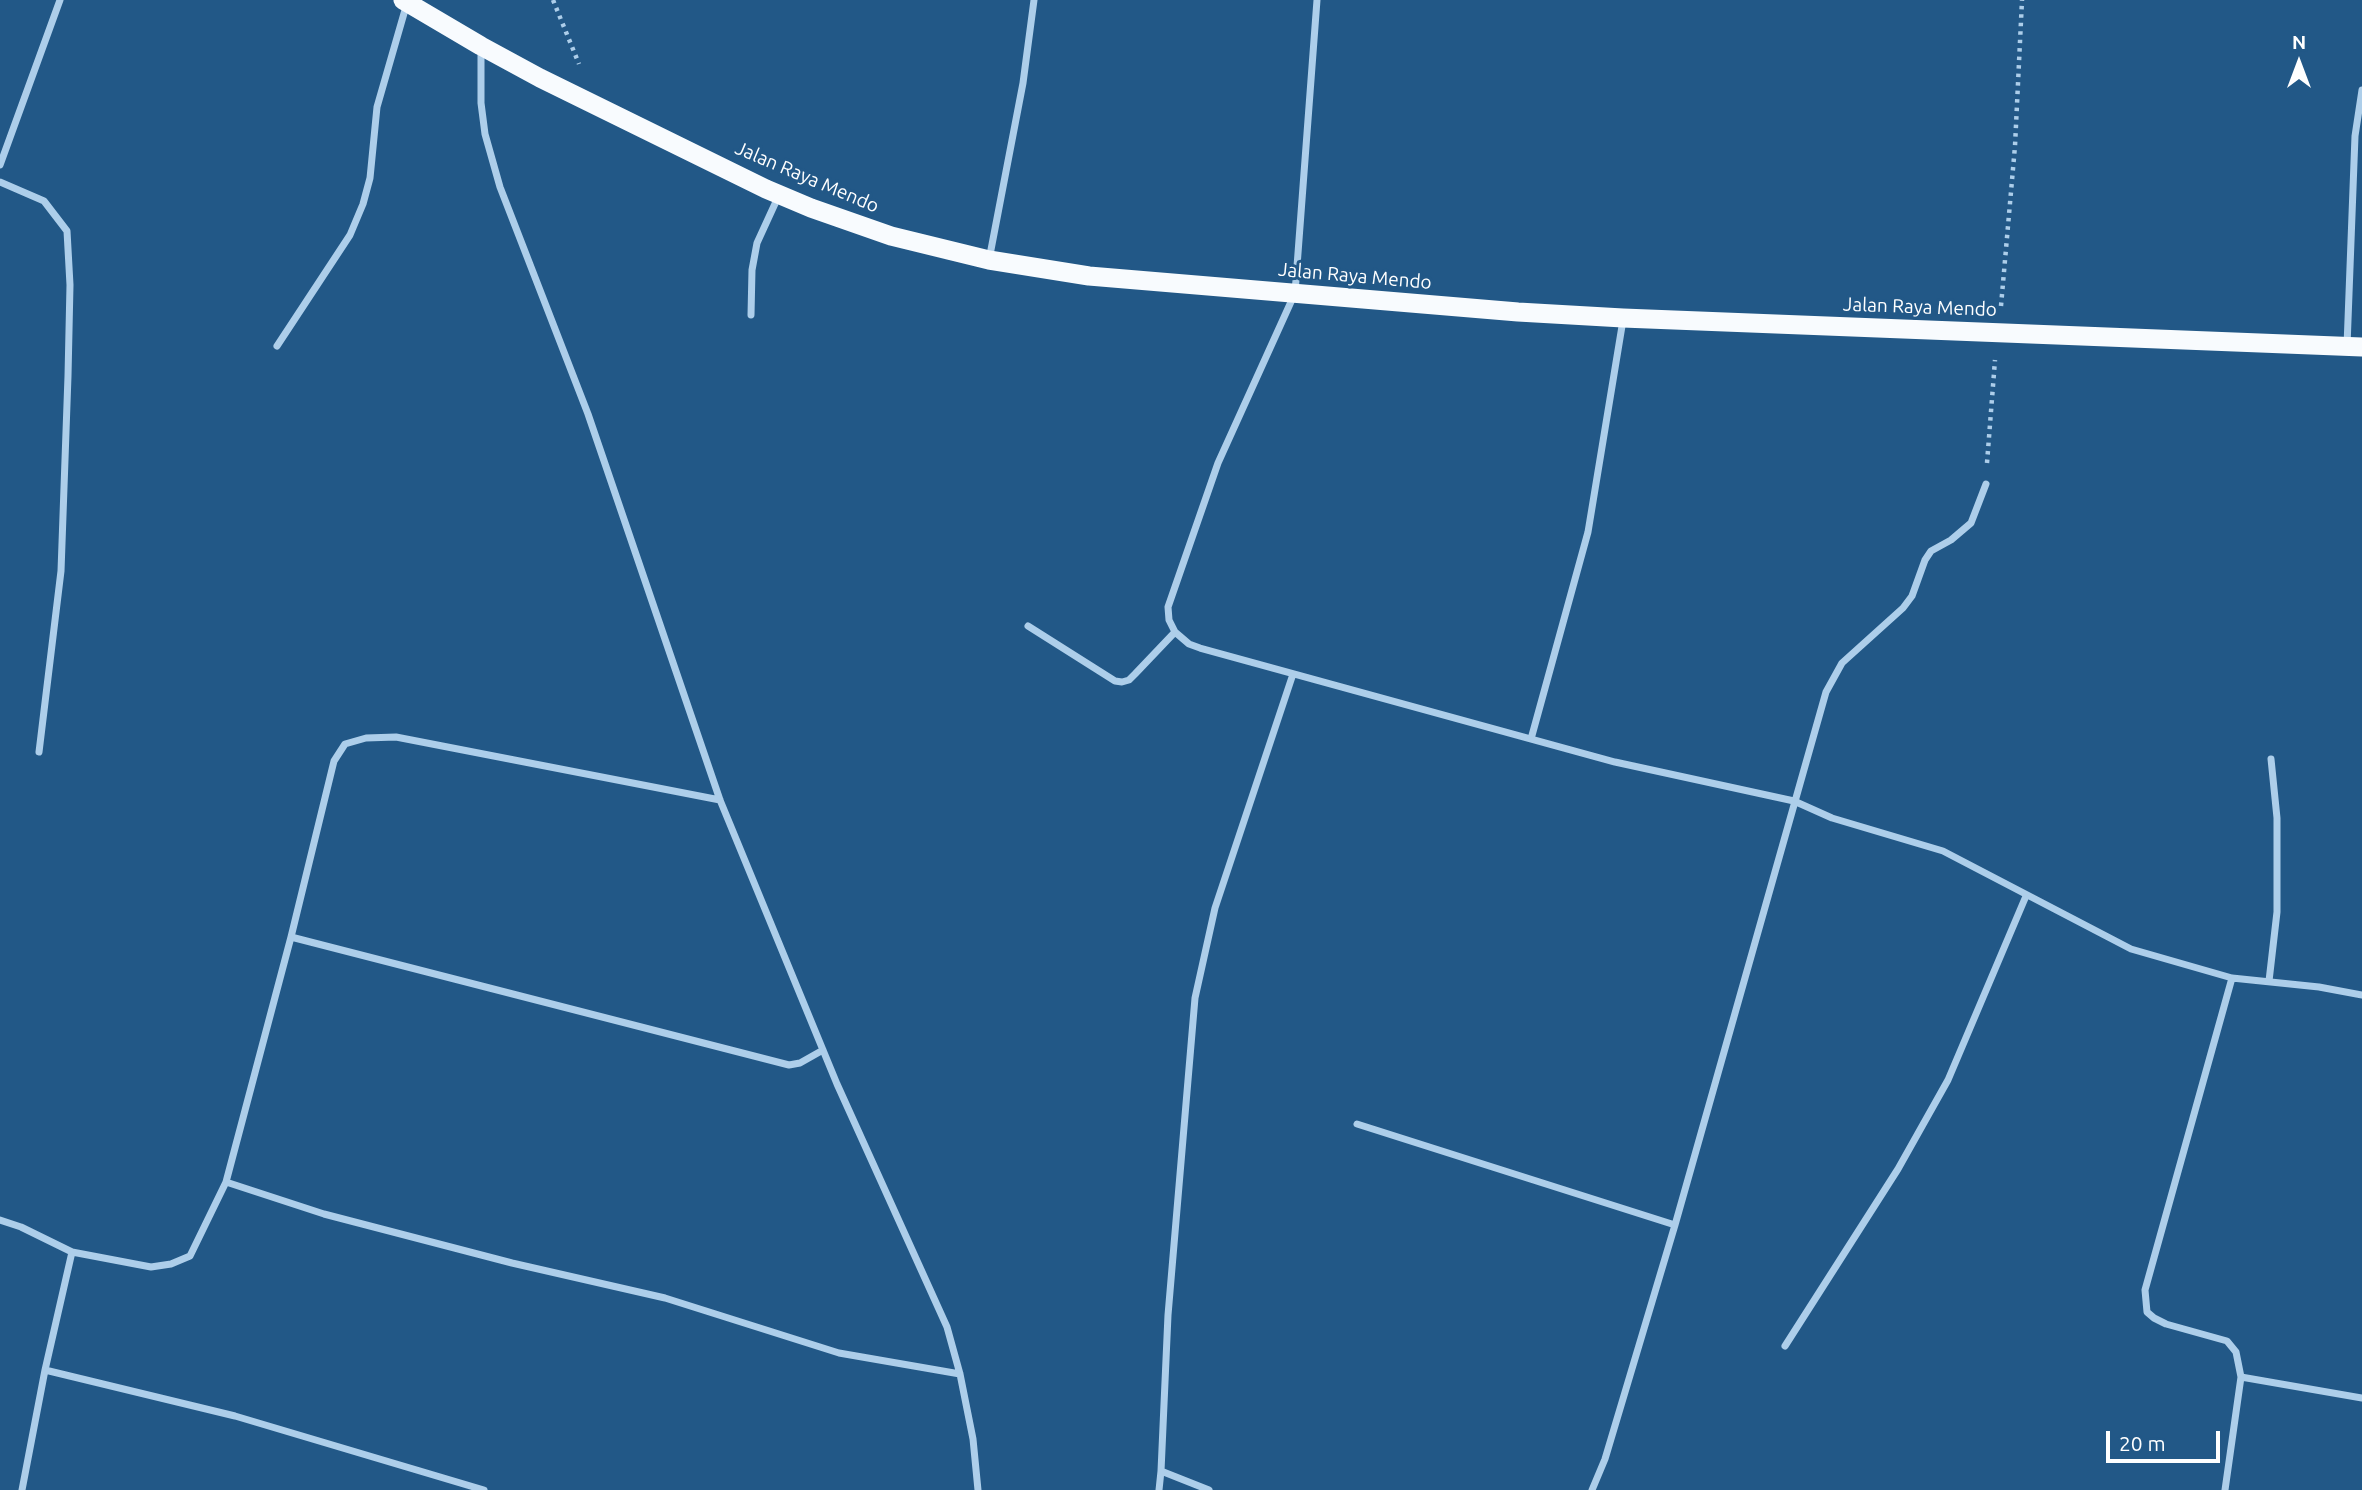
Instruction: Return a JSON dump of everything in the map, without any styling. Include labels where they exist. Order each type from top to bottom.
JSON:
[{"type":"highway","name":"Jalan Raya Mendo","points":[[405,1],[481,46],[681,149],[780,194],[891,236],[989,260],[1089,276],[1429,305],[1623,318],[2355,347]]},
{"type":"street","points":[[0,165],[60,0]]},
{"type":"street","points":[[989,260],[1023,83],[1034,0]]},
{"type":"street","points":[[1317,0],[1295,293],[1218,463],[1168,607],[1169,620],[1175,632],[1189,644],[1200,648],[1615,762],[1794,801],[1832,818],[1943,851],[2131,949],[2232,978],[2319,987],[2362,995]]},
{"type":"street","points":[[277,346],[350,235],[363,204],[370,178],[377,107],[405,1]]},
{"type":"street","points":[[481,46],[481,103],[485,134],[500,187],[588,414],[720,800],[823,1049],[947,1327],[960,1374],[978,1490]]},
{"type":"street","points":[[2355,347],[2355,136],[2362,90]]},
{"type":"street","points":[[0,181],[44,201],[67,232],[70,285],[61,571],[39,752]]},
{"type":"street","points":[[751,315],[754,254],[761,232],[780,194]]},
{"type":"street","points":[[1531,739],[1588,532],[1623,318]]},
{"type":"street","points":[[1592,1490],[1605,1459],[1675,1225],[1826,692],[1842,663],[1903,608],[1912,596],[1931,551],[1958,535],[1971,523],[1986,484]]},
{"type":"street","points":[[1028,626],[1115,681],[1122,682],[1129,680],[1175,632]]},
{"type":"street","points":[[1159,1490],[1168,1315],[1195,998],[1215,908],[1293,674]]},
{"type":"street","points":[[0,1220],[72,1252],[151,1267],[171,1264],[190,1256],[226,1182],[334,761],[345,744],[366,738],[396,737],[720,800]]},
{"type":"street","points":[[2269,981],[2277,912],[2277,818],[2271,759]]},
{"type":"street","points":[[1785,1346],[1898,1169],[1948,1080],[2026,896]]},
{"type":"street","points":[[291,937],[789,1065],[800,1063],[823,1049]]},
{"type":"street","points":[[2225,1490],[2241,1377],[2236,1352],[2227,1341],[2166,1324],[2154,1318],[2147,1312],[2145,1290],[2232,978]]},
{"type":"street","points":[[1357,1124],[1675,1225]]},
{"type":"street","points":[[226,1182],[324,1214],[512,1263],[665,1298],[839,1353],[960,1374]]},
{"type":"street","points":[[22,1490],[45,1370],[72,1252]]},
{"type":"street","points":[[45,1370],[235,1416],[484,1490]]},
{"type":"street","points":[[2241,1377],[2362,1398]]},
{"type":"street","points":[[1161,1471],[1209,1490]]},
{"type":"path","points":[[553,0],[595,104]]},
{"type":"path","points":[[1986,484],[1991,392],[2015,146],[2022,0]]}]
